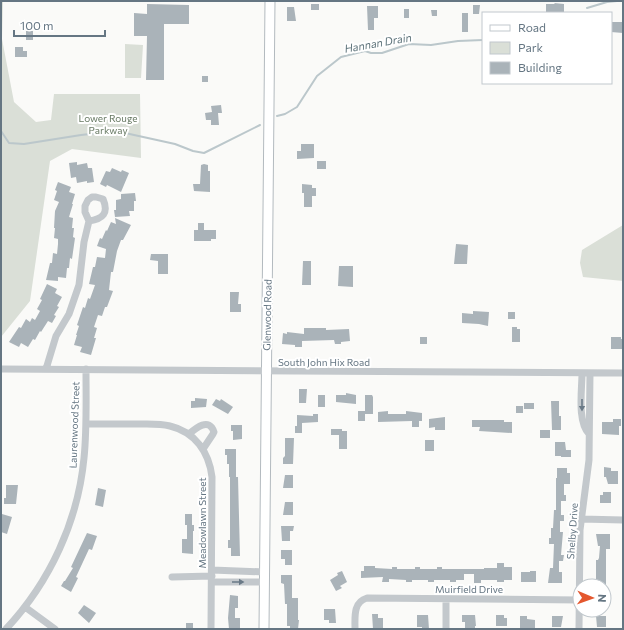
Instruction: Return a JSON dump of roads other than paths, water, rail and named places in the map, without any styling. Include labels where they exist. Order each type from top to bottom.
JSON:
[{"type":"street","name":"Glenwood Road","points":[[264,629],[270,1]]},
{"type":"street","points":[[46,369],[56,336],[69,314],[77,294],[84,242],[89,221]]},
{"type":"street","name":"South John Hix Road","points":[[1,369],[266,372],[623,373]]},
{"type":"street","name":"Laurenwood Street","points":[[6,629],[25,607],[52,565],[71,521],[82,472],[86,424],[86,370]]},
{"type":"street","name":"Shelby Drive","points":[[582,373],[582,416],[586,430],[590,434]]},
{"type":"street","name":"Shelby Drive","points":[[580,578],[581,519],[589,460],[590,373]]},
{"type":"street","name":"Meadowlawn Street","points":[[86,424],[164,425],[189,434],[203,449],[211,467],[212,477],[211,629]]},
{"type":"street","points":[[189,434],[200,425],[207,424],[210,426],[214,434],[203,449]]},
{"type":"street","points":[[581,519],[623,520]]},
{"type":"street","points":[[172,577],[264,572]]},
{"type":"street","points":[[212,576],[264,582]]},
{"type":"street","name":"Muirfield Drive","points":[[355,629],[356,607],[360,601],[372,598],[572,600]]},
{"type":"street","points":[[446,599],[446,629]]},
{"type":"street","points":[[25,607],[55,629]]},
{"type":"street","name":"Shelby Drive","points":[[579,618],[579,629]]},
{"type":"waterway","name":"Hannan Drain","points":[[587,8],[607,2],[617,1]]},
{"type":"waterway","name":"Hannan Drain","points":[[277,116],[285,114],[297,107],[317,76],[341,57],[365,51],[371,53],[382,53],[409,44],[431,45],[458,41],[482,40]]},
{"type":"waterway","name":"Hannan Drain","points":[[1,131],[9,143],[24,144],[116,131],[175,144],[193,151],[204,153],[260,125]]},
{"type":"park label","name":"Lower Rouge Parkway","points":[[108,124]]}]
